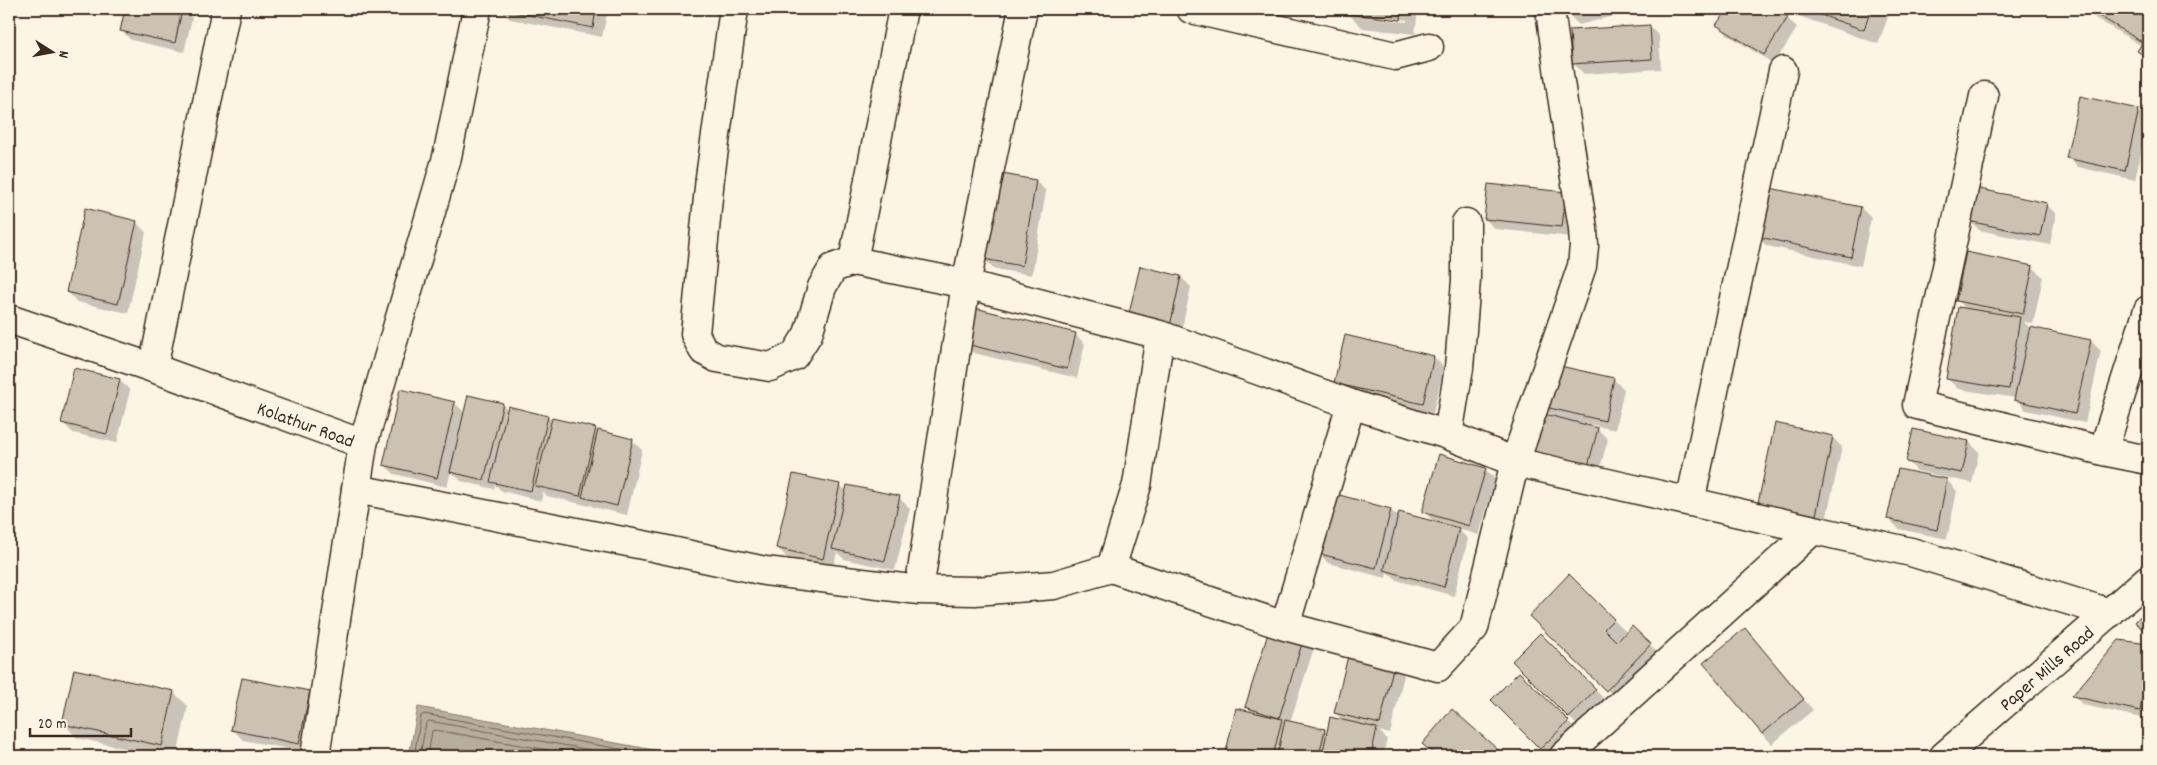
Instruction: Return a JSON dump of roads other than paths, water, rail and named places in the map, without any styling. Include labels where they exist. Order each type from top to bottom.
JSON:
[{"type":"street","points":[[153,368],[226,9]]},
{"type":"street","points":[[363,444],[447,157],[477,9]]},
{"type":"street","points":[[734,9],[710,177],[696,324],[696,334],[703,350],[716,358],[770,367],[794,356],[808,334],[822,287],[833,268],[853,261],[966,284],[1160,335],[1351,404],[1448,435],[1515,462],[1911,552],[2110,613]]},
{"type":"street","points":[[853,261],[903,9]]},
{"type":"street","points":[[919,590],[966,284],[1023,9]]},
{"type":"street","points":[[1191,9],[1395,56],[1429,47]]},
{"type":"street","points":[[356,489],[648,546],[765,571],[919,590],[975,591],[1054,584],[1111,568],[1285,626],[1438,666],[1474,628],[1515,462],[1582,266],[1584,246],[1550,10]]},
{"type":"street","points":[[1690,502],[1783,71]]},
{"type":"street","points":[[1984,96],[1917,405],[2103,451],[2148,460]]},
{"type":"street","points":[[1448,435],[1459,368],[1466,280],[1466,223]]},
{"type":"street","points":[[2103,451],[2148,310]]},
{"type":"street","name":"Kolathur Road","points":[[9,319],[153,368],[363,444],[315,756]]},
{"type":"street","points":[[1111,568],[1137,485],[1160,335]]},
{"type":"street","points":[[1285,626],[1351,404]]},
{"type":"street","points":[[1564,756],[1813,530]]},
{"type":"street","name":"Paper Mills Road","points":[[1944,756],[2148,579]]},
{"type":"water","points":[[418,707],[687,756],[409,756]]}]
